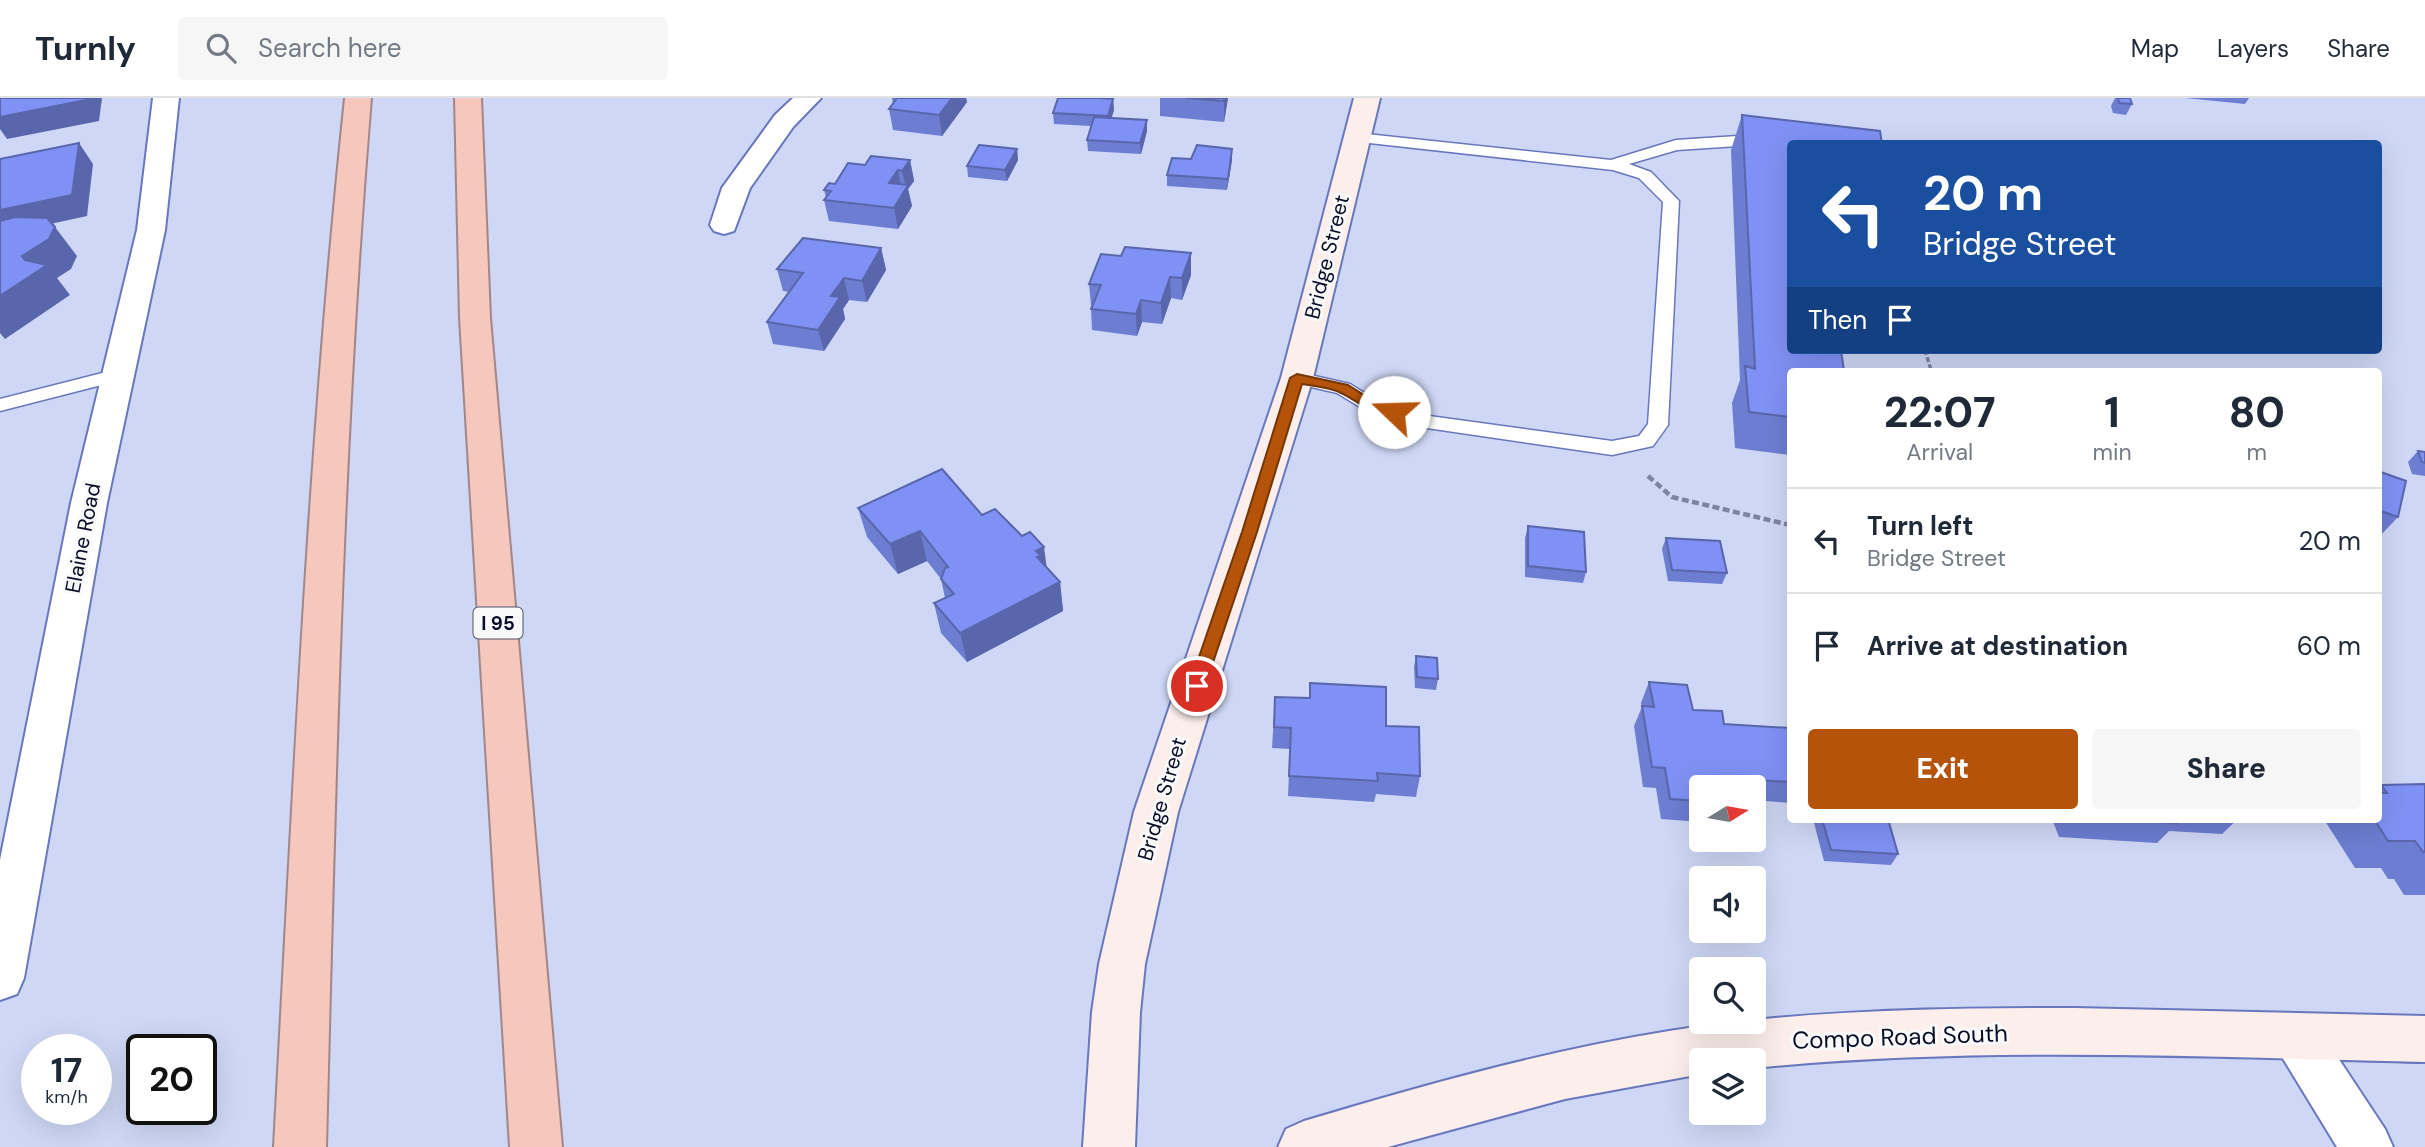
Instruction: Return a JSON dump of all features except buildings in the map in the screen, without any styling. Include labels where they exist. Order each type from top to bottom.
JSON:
[{"type":"highway","points":[[300,1147],[329,477],[342,268],[358,98]]},
{"type":"highway","name":"I 95","points":[[468,98],[475,318],[536,1147]]},
{"type":"main road","name":"Bridge Street","points":[[1109,1147],[1116,1012],[1122,964],[1156,812],[1297,378],[1367,98]]},
{"type":"main road","name":"Compo Road South","points":[[1304,1147],[1515,1087],[1617,1063],[1724,1047],[1965,1031],[2425,1039]]},
{"type":"street","name":"Elaine Road","points":[[0,978],[89,503],[151,230],[166,98]]},
{"type":"street","points":[[724,225],[736,188],[784,121],[808,98]]},
{"type":"street","points":[[2296,1036],[2367,1147]]},
{"type":"lane","points":[[1297,378],[1343,388],[1367,403],[1420,421],[1612,448],[1637,443],[1658,425],[1671,201],[1645,175],[1610,165],[1357,138]]},
{"type":"lane","points":[[1610,165],[1676,145],[1768,139],[1787,142]]},
{"type":"lane","points":[[0,405],[118,375]]},
{"type":"path","points":[[1637,443],[1640,470],[1672,497],[1787,524]]},
{"type":"route","points":[[1197,686],[1297,378],[1343,388],[1367,403],[1394,412]]}]
